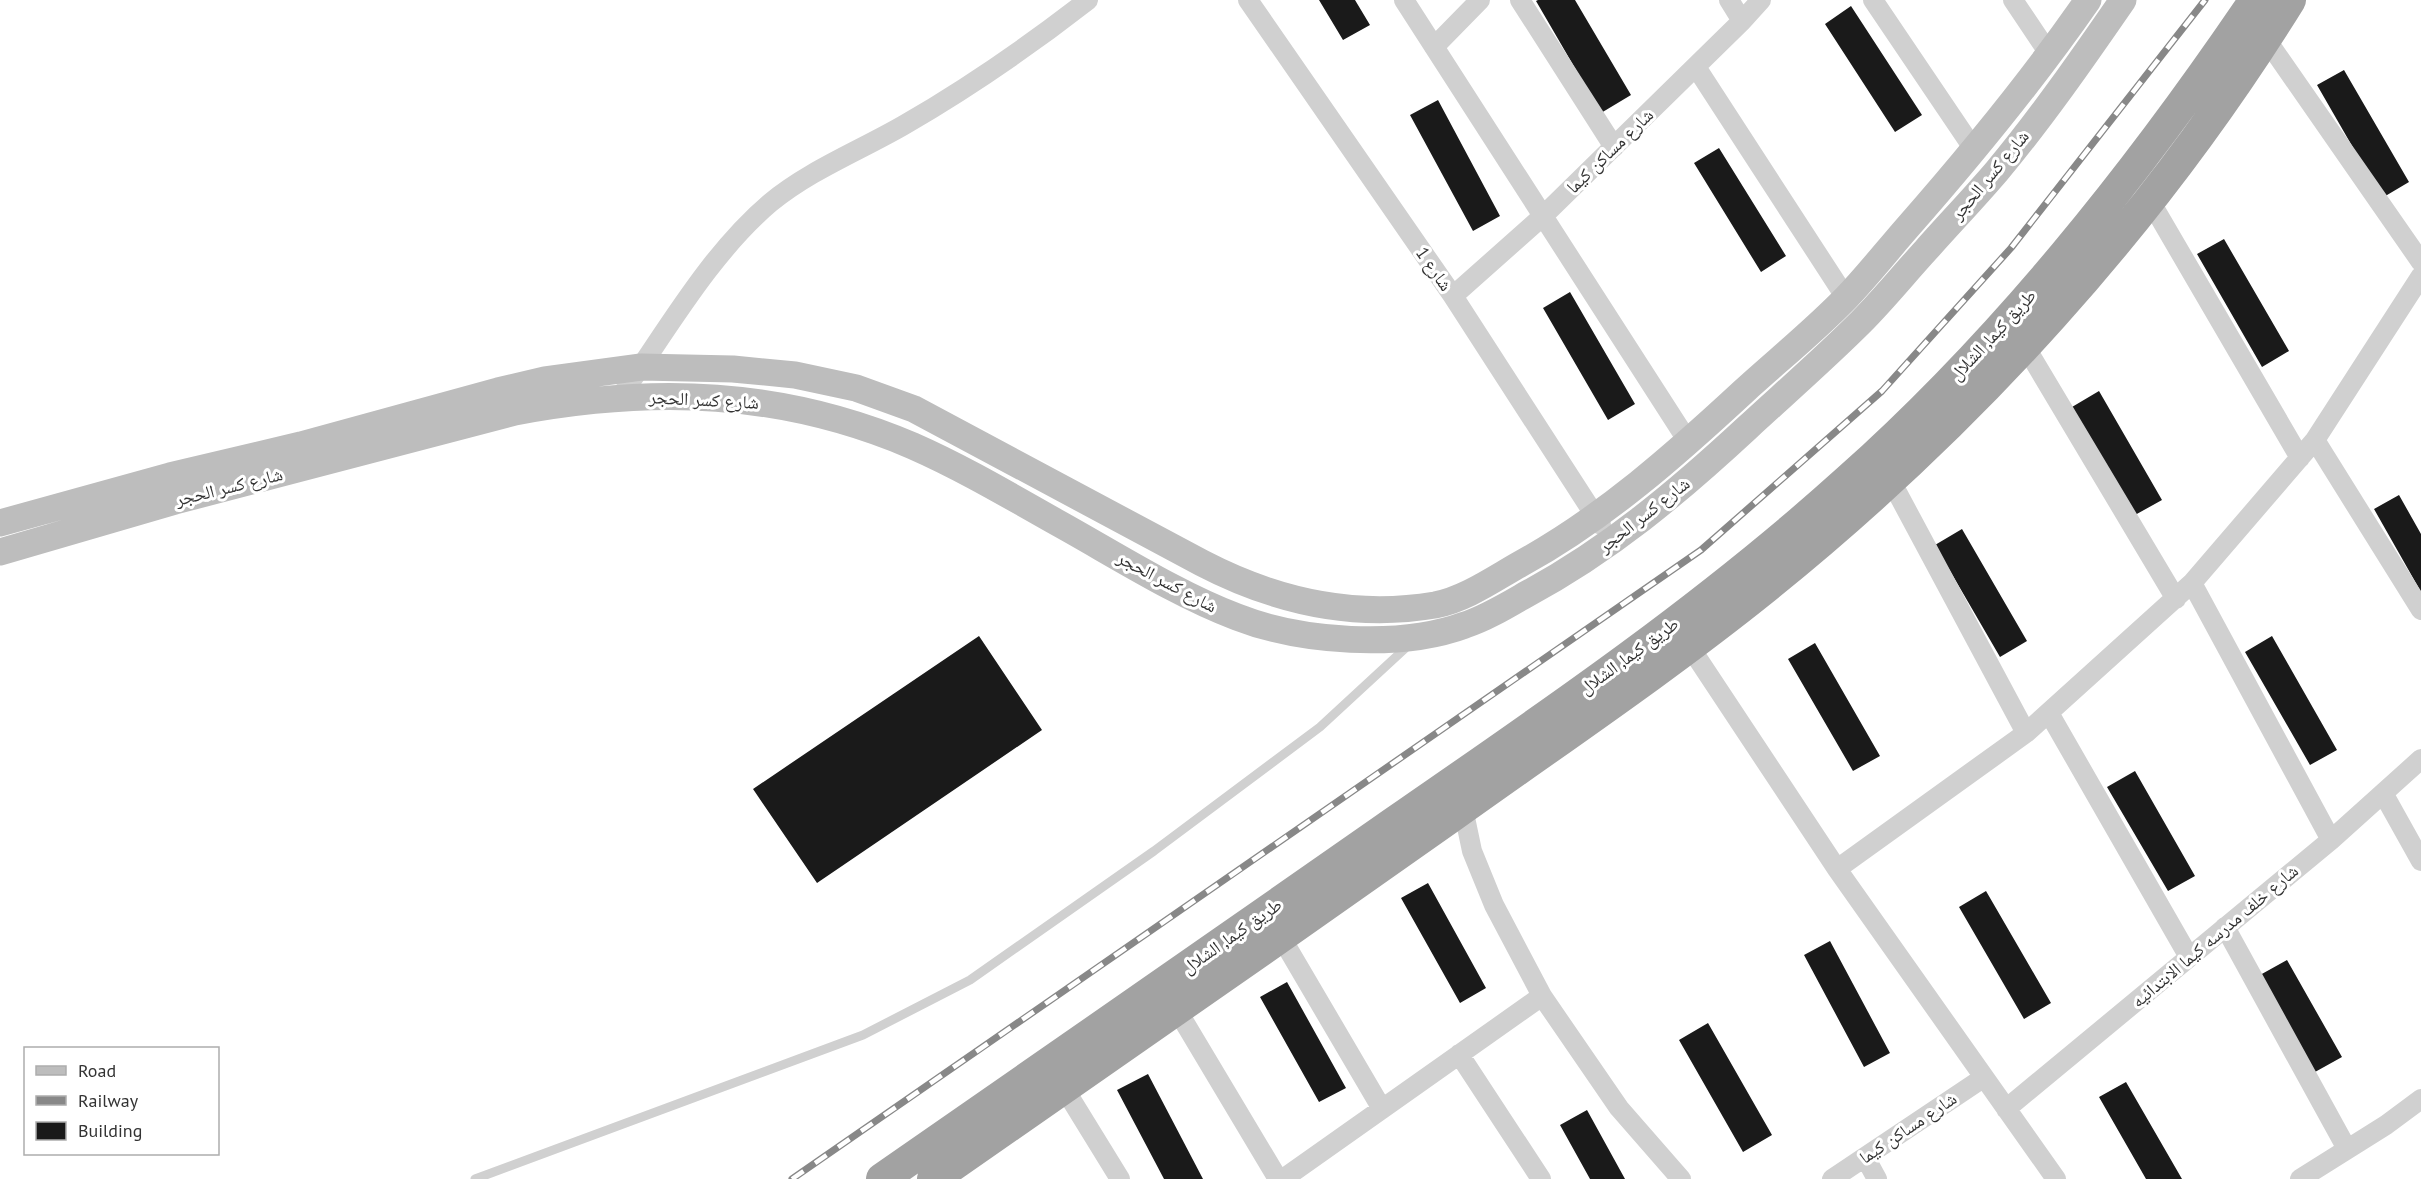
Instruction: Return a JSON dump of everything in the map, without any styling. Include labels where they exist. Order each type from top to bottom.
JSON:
[{"type":"highway","name":"طريق كيما, الشلال","points":[[933,1179],[1463,808],[1682,635],[1748,566],[1849,480],[1945,387],[2036,289],[2121,186],[2202,79],[2255,0]]},
{"type":"highway","name":"طريق كيما, الشلال","points":[[882,1179],[1424,802],[1682,635],[1767,586],[1891,481],[2025,346],[2115,244],[2213,115],[2290,0]]},
{"type":"main road","name":"شارع كسر الحجر","points":[[304,456],[507,388],[592,372],[640,367],[734,369],[785,374],[856,388],[923,414],[1246,585],[1313,604],[1353,609],[1434,605],[1465,595],[1551,547],[1596,515],[1689,443],[1846,298],[1976,151],[2050,55],[2088,0]]},
{"type":"main road","name":"شارع كسر الحجر","points":[[0,523],[173,488],[304,456],[567,402],[620,397],[731,398],[793,408],[853,424],[912,446],[968,473],[1194,598],[1236,617],[1281,631],[1327,638],[1373,640],[1451,629],[1489,615],[1565,574],[1612,543],[1704,467],[1863,320],[1997,171],[2071,76],[2123,0]]},
{"type":"main road","name":"شارع كسر الحجر","points":[[0,552],[173,488]]},
{"type":"main road","points":[[1419,635],[1434,605]]},
{"type":"street","points":[[620,397],[713,264],[740,231],[771,202],[805,178],[951,97],[999,66],[1088,0]]},
{"type":"street","name":"شارع 1","points":[[1248,0],[1453,296],[1612,543]]},
{"type":"street","points":[[1404,0],[1689,443]]},
{"type":"street","points":[[1434,47],[1480,0]]},
{"type":"street","points":[[1520,0],[1614,147]]},
{"type":"street","points":[[1729,0],[1742,21]]},
{"type":"street","name":"شارع مساكن كيما","points":[[1453,296],[1543,216],[1696,67],[1761,0]]},
{"type":"street","points":[[1874,0],[1976,151]]},
{"type":"street","points":[[2013,0],[2050,55]]},
{"type":"street","points":[[2266,39],[2421,262]]},
{"type":"street","points":[[1696,67],[1846,298]]},
{"type":"street","points":[[2149,199],[2300,458]]},
{"type":"street","points":[[1837,869],[2026,734],[2192,583],[2314,440],[2421,276]]},
{"type":"street","points":[[2025,346],[2176,599]]},
{"type":"street","points":[[2314,440],[2421,610]]},
{"type":"street","points":[[1891,481],[2026,734]]},
{"type":"street","points":[[2192,583],[2331,840]]},
{"type":"street","points":[[1682,635],[1837,869],[2056,1179]]},
{"type":"street","points":[[2049,713],[2189,957]]},
{"type":"street","name":"شارع خلف مدرسه كيما الابتدائيه","points":[[2006,1109],[2331,840],[2421,759]]},
{"type":"street","points":[[2383,793],[2421,861]]},
{"type":"street","points":[[1463,808],[1472,851],[1494,905],[1542,996],[1619,1108],[1681,1179]]},
{"type":"street","points":[[2225,927],[2347,1149]]},
{"type":"street","points":[[1281,937],[1382,1108]]},
{"type":"street","points":[[1283,1179],[1542,996]]},
{"type":"street","points":[[1177,1010],[1278,1179]]},
{"type":"street","points":[[1459,1054],[1541,1179]]},
{"type":"street","name":"شارع مساكن كيما","points":[[1833,1179],[1983,1078]]},
{"type":"street","points":[[1064,1088],[1120,1179]]},
{"type":"street","points":[[2300,1179],[2386,1125],[2421,1099]]},
{"type":"street","points":[[1865,1157],[1877,1179]]},
{"type":"lane","points":[[475,1179],[863,1035],[970,980],[1154,850],[1320,727],[1419,635]]},
{"type":"building","points":[[1319,0],[1355,0],[1370,25],[1343,40]]},
{"type":"building","points":[[1575,0],[1631,95],[1601,113],[1536,1]]},
{"type":"building","points":[[1851,6],[1922,115],[1895,132],[1825,24]]},
{"type":"building","points":[[2344,70],[2409,182],[2382,198],[2317,85]]},
{"type":"building","points":[[1438,100],[1500,216],[1473,231],[1410,115]]},
{"type":"building","points":[[1719,148],[1786,256],[1761,272],[1694,163]]},
{"type":"building","points":[[2224,239],[2289,351],[2262,367],[2197,254]]},
{"type":"building","points":[[1570,292],[1635,404],[1608,420],[1543,308]]},
{"type":"building","points":[[2099,391],[2162,500],[2135,515],[2072,407]]},
{"type":"building","points":[[2399,495],[2421,534],[2421,592],[2374,509]]},
{"type":"building","points":[[1962,529],[2027,641],[2000,657],[1935,545]]},
{"type":"building","points":[[979,636],[1042,730],[817,883],[753,789]]},
{"type":"building","points":[[2272,636],[2337,750],[2310,765],[2245,652]]},
{"type":"building","points":[[1815,643],[1880,756],[1853,771],[1788,659]]},
{"type":"building","points":[[2135,771],[2195,876],[2168,891],[2107,787]]},
{"type":"building","points":[[1428,883],[1486,988],[1460,1003],[1401,898]]},
{"type":"building","points":[[1986,891],[2051,1003],[2024,1019],[1959,907]]},
{"type":"building","points":[[1830,941],[1890,1053],[1864,1067],[1804,955]]},
{"type":"building","points":[[2287,960],[2342,1057],[2315,1072],[2260,975]]},
{"type":"building","points":[[1287,982],[1346,1088],[1319,1102],[1260,997]]},
{"type":"building","points":[[1708,1023],[1772,1135],[1743,1152],[1679,1040]]},
{"type":"building","points":[[1148,1074],[1203,1179],[1164,1179],[1117,1090]]},
{"type":"building","points":[[2126,1082],[2182,1179],[2146,1179],[2099,1097]]},
{"type":"building","points":[[1587,1110],[1625,1179],[1590,1179],[1560,1125]]},
{"type":"railway","points":[[792,1179],[1701,550],[1882,391],[2011,248],[2205,0]]}]
